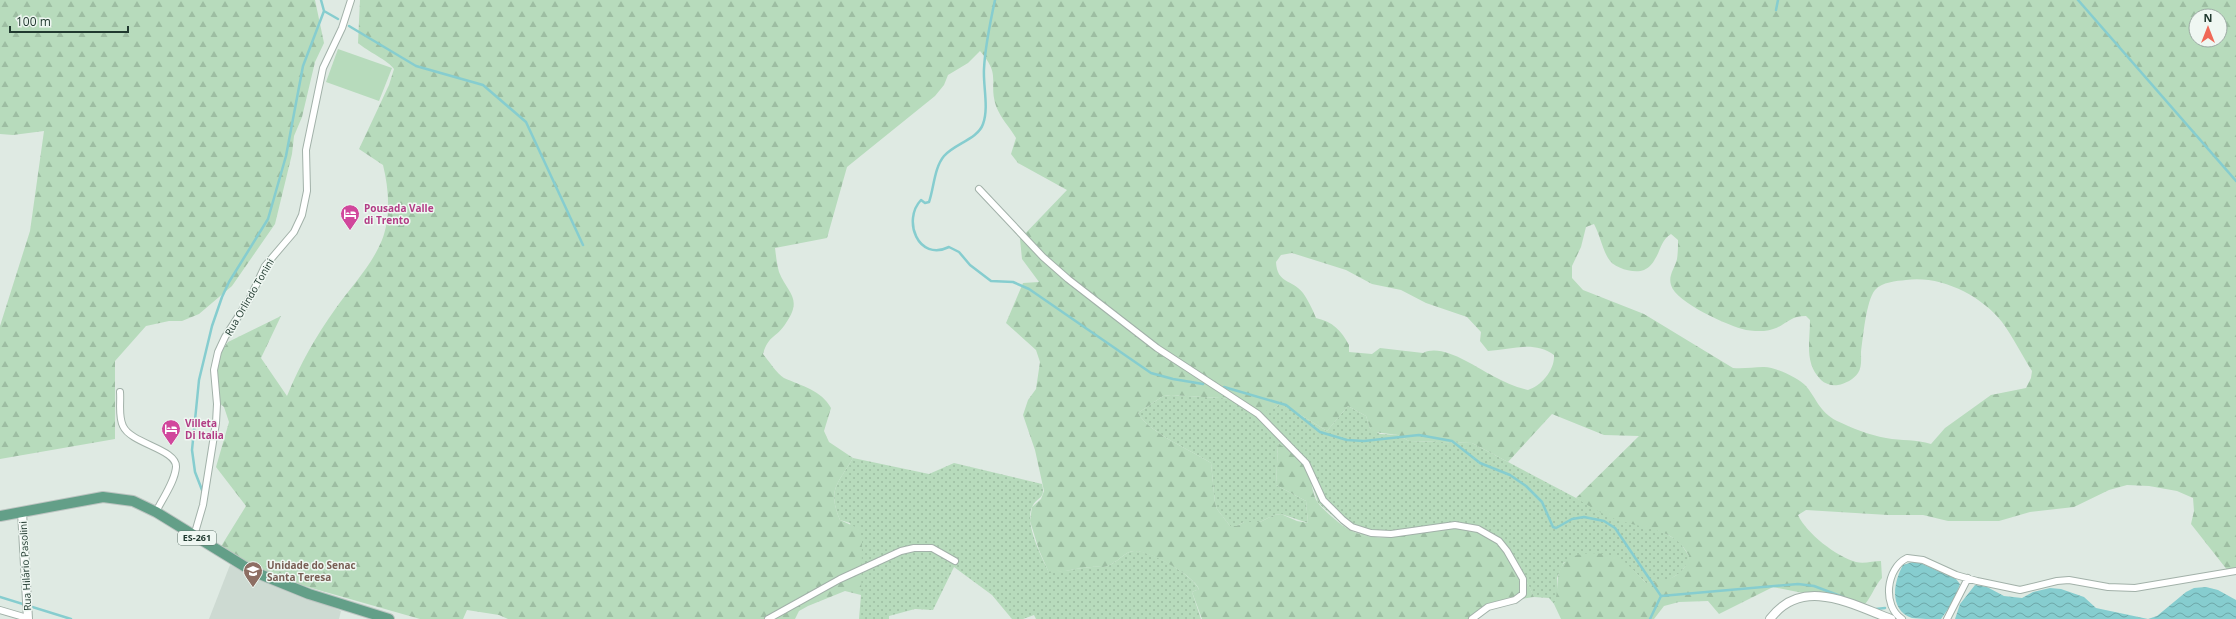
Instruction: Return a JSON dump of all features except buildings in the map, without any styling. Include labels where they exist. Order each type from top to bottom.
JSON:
[{"type":"main road","name":"ES-261","points":[[0,516],[103,497],[133,501],[156,512],[252,570],[309,594],[376,617],[389,619]]},
{"type":"street","name":"Rua Orlindo Tonini","points":[[194,536],[203,505],[216,423],[217,404],[214,370],[218,352],[225,337],[250,298],[265,266],[294,232],[302,215],[307,191],[306,144],[323,68],[342,28],[351,0]]},
{"type":"street","points":[[979,190],[1043,257],[1068,279],[1157,348],[1258,414],[1306,463],[1323,500],[1343,520],[1362,531],[1391,534],[1465,525],[1488,533],[1499,541],[1523,578],[1523,594],[1515,600],[1488,607],[1472,619]]},
{"type":"street","points":[[120,392],[123,426],[133,437],[174,458],[176,463],[174,474],[156,512]]},
{"type":"street","name":"Rua Hilário Pasolini","points":[[22,512],[27,615]]},
{"type":"street","points":[[768,619],[840,579],[901,551],[914,548],[932,548],[955,561]]},
{"type":"street","points":[[1902,619],[1892,607],[1888,594],[1892,574],[1902,560],[1914,557],[1968,578],[2014,590],[2025,590],[2049,583],[2069,580],[2121,589],[2236,571]]},
{"type":"street","points":[[1947,619],[1968,578]]},
{"type":"street","points":[[1770,619],[1778,608],[1795,598],[1823,596],[1842,600],[1891,619]]},
{"type":"street","points":[[0,610],[27,615]]},
{"type":"shaded area","name":"Unidade do Senac Santa Teresa","points":[[230,565],[341,611],[339,619],[209,619]]},
{"type":"green space","points":[[0,0],[315,0],[324,43],[315,62],[302,117],[294,136],[292,154],[275,224],[232,286],[199,314],[182,321],[169,321],[146,326],[115,361],[115,439],[0,459],[0,326],[30,231],[44,131],[13,135],[0,134]]},
{"type":"green space","points":[[360,0],[2236,0],[2236,570],[2228,571],[2191,524],[2194,511],[2193,498],[2177,491],[2149,486],[2127,485],[2109,490],[2074,507],[2030,512],[1999,521],[1948,521],[1923,515],[1888,515],[1806,510],[1798,515],[1802,522],[1831,550],[1859,563],[1881,561],[1882,578],[1865,604],[1857,610],[1828,598],[1773,587],[1719,614],[1708,601],[1679,602],[1664,606],[1654,619],[1561,619],[1554,604],[1557,594],[1559,573],[1564,563],[1568,559],[1590,553],[1613,556],[1623,560],[1646,583],[1667,580],[1679,574],[1687,563],[1689,556],[1683,546],[1667,534],[1610,517],[1576,498],[1639,436],[1604,435],[1552,414],[1508,462],[1472,443],[1409,441],[1398,435],[1374,432],[1370,428],[1366,416],[1348,406],[1327,431],[1281,403],[1274,408],[1260,413],[1236,399],[1171,395],[1163,396],[1138,413],[1151,427],[1171,441],[1211,463],[1215,503],[1217,509],[1230,526],[1237,526],[1244,522],[1260,522],[1274,515],[1281,514],[1297,521],[1308,523],[1306,501],[1276,485],[1278,443],[1304,462],[1308,470],[1314,495],[1318,503],[1332,517],[1348,529],[1362,535],[1377,537],[1392,537],[1453,529],[1471,530],[1486,534],[1499,543],[1511,556],[1523,574],[1534,597],[1497,606],[1478,619],[1202,619],[1192,592],[1199,589],[1195,583],[1180,570],[1170,564],[1141,552],[1131,552],[1105,567],[1049,573],[1039,550],[1030,521],[1032,507],[1041,499],[1044,491],[1035,450],[1023,415],[1028,400],[1036,389],[1040,362],[1036,350],[1006,323],[1023,283],[1039,282],[1022,259],[1020,239],[1067,190],[1018,163],[1011,154],[1016,138],[1000,115],[996,106],[993,90],[993,73],[987,60],[980,51],[968,63],[948,75],[944,85],[935,96],[847,167],[827,238],[775,248],[779,272],[790,291],[794,302],[791,315],[779,332],[770,340],[763,354],[781,376],[810,389],[827,402],[831,408],[824,431],[829,442],[853,458],[836,487],[834,501],[840,520],[860,529],[862,540],[861,595],[845,591],[799,611],[795,619],[508,619],[499,615],[467,610],[463,619],[420,619],[287,581],[261,570],[220,548],[246,506],[216,467],[229,422],[224,407],[217,401],[213,370],[221,352],[228,342],[281,316],[261,358],[287,396],[303,361],[315,340],[336,308],[373,258],[385,231],[388,212],[388,193],[383,165],[359,149],[389,85],[394,69],[388,63],[358,43]],"holes":[[[1594,224],[1606,254],[1611,262],[1614,265],[1630,271],[1640,271],[1648,268],[1657,256],[1665,239],[1671,234],[1678,240],[1677,259],[1670,278],[1671,285],[1682,299],[1716,319],[1738,328],[1753,331],[1764,331],[1777,328],[1794,318],[1806,316],[1810,320],[1809,352],[1812,367],[1824,383],[1838,385],[1846,382],[1858,373],[1861,363],[1861,352],[1867,311],[1869,302],[1875,290],[1881,285],[1889,282],[1919,279],[1946,284],[1959,289],[1983,303],[2002,322],[2014,340],[2032,371],[2031,378],[2026,388],[1991,395],[1945,428],[1931,444],[1920,441],[1880,437],[1855,429],[1837,421],[1826,413],[1805,385],[1791,376],[1779,370],[1767,367],[1733,368],[1644,314],[1583,290],[1572,278],[1572,266],[1581,247],[1586,227]],[[1292,253],[1346,270],[1372,284],[1401,290],[1426,303],[1467,317],[1481,332],[1480,341],[1488,351],[1522,347],[1546,350],[1554,355],[1554,361],[1550,372],[1538,385],[1528,390],[1505,382],[1459,357],[1440,351],[1423,353],[1380,348],[1372,354],[1349,352],[1349,345],[1340,331],[1332,324],[1316,318],[1303,293],[1282,278],[1279,274],[1276,262],[1281,255]]]},
{"type":"green space","points":[[338,49],[392,68],[379,101],[326,82]]},
{"type":"green space","points":[[1171,395],[1236,399],[1274,408],[1281,403],[1327,431],[1348,406],[1366,416],[1370,428],[1380,434],[1398,435],[1409,441],[1472,443],[1614,518],[1655,528],[1679,541],[1689,556],[1688,563],[1680,573],[1665,582],[1646,583],[1633,570],[1564,562],[1557,578],[1557,597],[1554,604],[1549,598],[1534,597],[1519,565],[1444,528],[1394,538],[1362,535],[1347,528],[1318,503],[1306,465],[1278,443],[1276,485],[1306,501],[1308,523],[1281,514],[1274,515],[1260,522],[1244,522],[1237,526],[1230,526],[1217,509],[1215,503],[1211,463],[1171,441],[1151,427],[1138,413],[1163,396]]},
{"type":"green space","points":[[853,458],[929,474],[954,463],[1042,484],[1043,493],[1032,507],[1030,522],[1035,540],[1049,572],[1105,567],[1114,563],[1124,555],[1134,551],[1150,554],[1170,564],[1195,583],[1199,589],[1192,592],[1201,619],[1036,619],[1034,615],[1023,619],[1012,619],[992,595],[954,567],[933,610],[915,609],[889,616],[889,619],[859,619],[861,595],[850,523],[840,520],[834,501],[836,487]]},
{"type":"water","points":[[1916,561],[1956,579],[1960,584],[1953,602],[1941,619],[1912,618],[1899,609],[1895,595],[1897,580],[1903,565]]},
{"type":"water","points":[[1975,585],[1987,587],[2004,596],[2022,598],[2033,592],[2050,588],[2061,589],[2084,597],[2096,608],[2148,619],[1955,619],[1960,604]]},
{"type":"water","points":[[2206,587],[2218,590],[2236,600],[2236,619],[2148,619],[2157,616],[2186,592],[2194,588]]},
{"type":"waterway","points":[[202,490],[195,472],[192,450],[199,380],[212,326],[229,282],[268,219],[286,156],[303,66],[324,11],[321,0]]},
{"type":"waterway","points":[[995,0],[988,34],[985,60],[985,118],[976,134],[948,152],[938,166],[929,202],[925,203],[921,200],[915,208],[913,228],[916,237],[929,249],[938,250],[949,247],[959,252],[970,265],[991,281],[1013,282],[1029,289],[1151,373],[1173,379],[1203,384]]},
{"type":"waterway","points":[[1776,10],[1778,0]]},
{"type":"waterway","points":[[2078,0],[2236,181]]},
{"type":"waterway","points":[[324,11],[338,19]]},
{"type":"waterway","points":[[349,26],[416,66],[483,85],[526,122],[583,245]]},
{"type":"waterway","points":[[1224,387],[1286,405],[1320,432],[1347,440],[1364,441],[1419,435],[1452,441],[1480,463],[1510,475],[1526,486],[1542,502],[1553,527],[1556,528],[1572,519],[1584,517],[1604,521],[1615,528],[1661,596]]},
{"type":"waterway","points":[[1661,596],[1798,584],[1814,586],[1843,597]]},
{"type":"waterway","points":[[1650,619],[1661,596]]},
{"type":"waterway","points":[[0,597],[71,619]]},
{"type":"waterway","points":[[1876,609],[1885,608]]},
{"type":"place","name":"Pousada Valle di Trento","points":[[350,231]]},
{"type":"place","name":"Villeta Di Italia","points":[[171,446]]},
{"type":"place","name":"Unidade do Senac Santa Teresa","points":[[253,588]]}]
